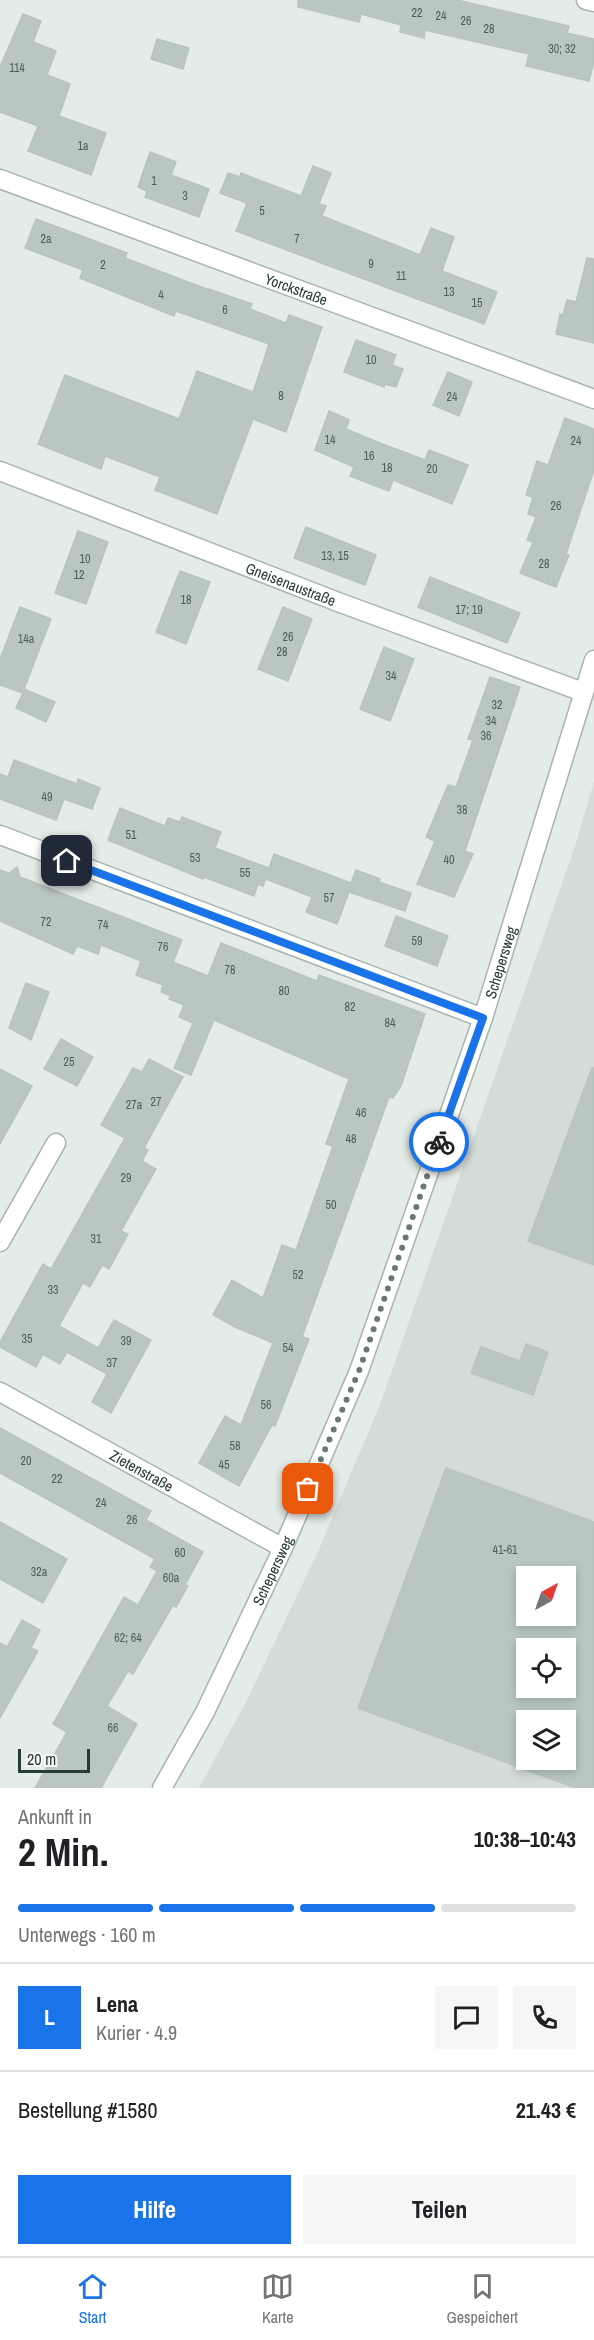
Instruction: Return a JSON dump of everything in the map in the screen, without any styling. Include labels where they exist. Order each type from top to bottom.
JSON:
[{"type":"street","points":[[586,0],[594,2]]},
{"type":"street","name":"Yorckstraße","points":[[0,180],[594,399]]},
{"type":"street","name":"Gneisenaustraße","points":[[0,471],[338,602],[583,692]]},
{"type":"street","name":"Schepersweg","points":[[162,1788],[205,1712],[283,1548],[359,1371],[483,1018],[594,660]]},
{"type":"street","points":[[0,835],[483,1018]]},
{"type":"street","points":[[0,1242],[56,1143]]},
{"type":"street","name":"Zietenstraße","points":[[0,1392],[283,1548]]},
{"type":"shaded area","points":[[594,782],[594,1788],[199,1788],[246,1702],[317,1554],[381,1402],[575,846]]},
{"type":"building","points":[[298,0],[457,0],[569,26],[567,33],[594,39],[594,61],[589,81],[526,66],[529,54],[425,30],[424,38],[400,32],[401,25],[361,14],[359,22],[298,7]]},
{"type":"building","points":[[23,14],[41,21],[33,42],[56,51],[47,75],[70,84],[59,116],[106,133],[91,175],[28,151],[38,126],[0,112],[0,67]]},
{"type":"building","points":[[157,39],[189,48],[183,69],[151,59]]},
{"type":"building","points":[[150,152],[176,162],[171,175],[209,189],[199,217],[145,197],[147,191],[138,187]]},
{"type":"building","points":[[313,166],[331,173],[319,204],[326,206],[322,216],[420,255],[431,228],[454,237],[442,271],[497,292],[484,324],[236,231],[247,203],[220,193],[228,173],[240,177],[241,173],[301,196]]},
{"type":"building","points":[[36,219],[127,253],[125,258],[252,304],[250,309],[286,323],[289,315],[322,327],[286,432],[253,419],[217,514],[155,490],[160,477],[105,456],[101,469],[38,444],[65,375],[179,419],[197,371],[253,392],[269,344],[176,311],[174,316],[80,278],[83,270],[25,248]]},
{"type":"building","points":[[587,258],[594,259],[594,343],[556,334],[560,314],[563,315],[567,300],[576,302]]},
{"type":"building","points":[[356,340],[396,355],[392,365],[403,369],[396,387],[385,384],[384,387],[344,372]]},
{"type":"building","points":[[448,372],[472,382],[459,416],[433,405]]},
{"type":"building","points":[[329,411],[349,420],[346,429],[385,445],[425,460],[429,450],[468,465],[452,504],[393,480],[389,491],[350,476],[354,467],[315,450]]},
{"type":"building","points":[[565,418],[594,429],[594,470],[566,554],[569,555],[556,587],[520,573],[533,542],[527,540],[536,517],[528,514],[533,497],[526,495],[537,461],[548,465]]},
{"type":"building","points":[[306,527],[376,555],[365,585],[294,558]]},
{"type":"building","points":[[78,531],[108,542],[86,604],[55,593]]},
{"type":"building","points":[[180,571],[210,582],[186,644],[156,632]]},
{"type":"building","points":[[430,577],[520,613],[507,643],[418,607]]},
{"type":"building","points":[[20,607],[51,619],[24,689],[55,702],[46,722],[16,708],[23,693],[0,685],[0,659]]},
{"type":"building","points":[[283,607],[312,619],[288,681],[258,669]]},
{"type":"building","points":[[384,647],[414,659],[390,721],[360,709]]},
{"type":"building","points":[[490,677],[520,687],[465,851],[473,854],[454,897],[417,884],[435,841],[426,837],[448,785],[456,787],[473,740],[468,739]]},
{"type":"building","points":[[14,760],[77,784],[78,779],[100,788],[92,809],[64,799],[56,820],[0,799],[0,774],[8,777]]},
{"type":"building","points":[[120,808],[165,826],[168,818],[180,822],[182,817],[221,832],[215,848],[269,868],[274,854],[351,883],[356,870],[380,879],[379,882],[411,893],[405,911],[349,892],[337,924],[306,912],[312,897],[266,879],[263,886],[258,884],[254,896],[204,877],[203,879],[108,840]]},
{"type":"building","points":[[17,867],[20,877],[182,940],[173,962],[208,976],[221,943],[317,981],[319,975],[425,1014],[401,1086],[393,1098],[389,1097],[302,1337],[309,1339],[275,1426],[272,1425],[239,1486],[199,1463],[225,1416],[241,1425],[273,1343],[213,1315],[232,1280],[263,1298],[282,1245],[296,1250],[333,1146],[326,1144],[349,1079],[214,1020],[191,1075],[174,1068],[193,1023],[179,1017],[184,1005],[169,999],[171,996],[161,992],[163,985],[136,975],[141,961],[101,945],[98,954],[77,946],[73,954],[0,921],[0,870],[9,873]]},
{"type":"building","points":[[396,916],[448,936],[437,966],[385,946]]},
{"type":"building","points":[[26,983],[49,992],[31,1040],[9,1028]]},
{"type":"building","points":[[61,1039],[93,1057],[77,1086],[44,1069]]},
{"type":"building","points":[[149,1059],[183,1077],[144,1148],[148,1150],[142,1161],[156,1169],[121,1231],[128,1234],[109,1269],[102,1265],[90,1287],[83,1283],[59,1326],[98,1348],[114,1320],[151,1340],[111,1413],[92,1402],[107,1374],[67,1352],[60,1364],[43,1354],[36,1367],[0,1347],[0,1342],[43,1264],[51,1269],[125,1138],[101,1125],[133,1068],[142,1072]]},
{"type":"building","points":[[592,1068],[594,1068],[594,1265],[528,1241]]},
{"type":"building","points":[[0,1069],[32,1086],[0,1144]]},
{"type":"building","points":[[526,1344],[548,1352],[533,1395],[471,1373],[481,1347],[520,1361]]},
{"type":"building","points":[[0,1428],[151,1511],[146,1520],[203,1552],[176,1607],[173,1605],[133,1674],[128,1671],[107,1706],[137,1724],[101,1788],[35,1788],[67,1732],[53,1724],[124,1597],[138,1605],[157,1571],[150,1567],[155,1559],[0,1473]]},
{"type":"building","points":[[446,1468],[594,1522],[594,1788],[576,1788],[527,1770],[576,1770],[576,1710],[516,1710],[516,1766],[358,1708]]},
{"type":"building","points":[[0,1522],[67,1559],[43,1603],[0,1579]]},
{"type":"building","points":[[22,1620],[40,1630],[31,1648],[38,1651],[0,1718],[0,1643],[7,1647]]},
{"type":"way so far","points":[[308,1489],[359,1371],[439,1142]]},
{"type":"route","points":[[67,861],[483,1018],[439,1142]]}]
